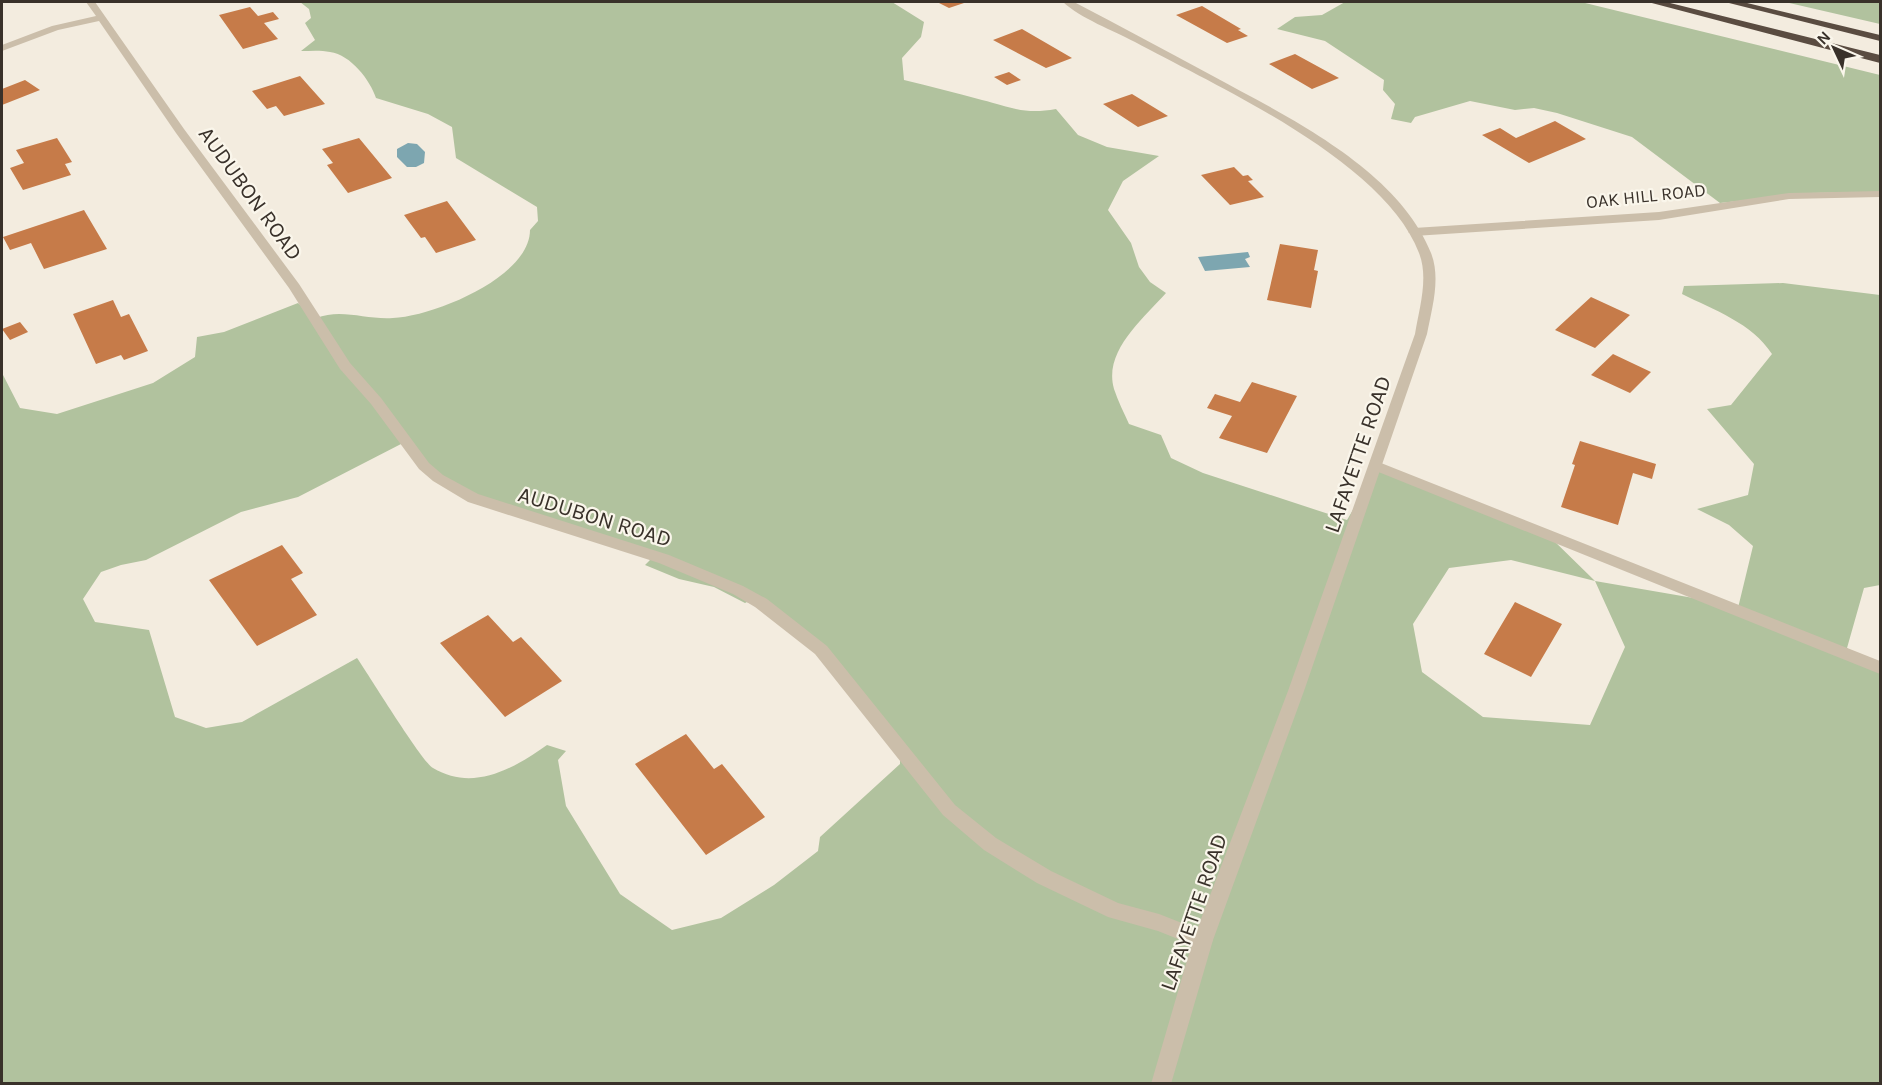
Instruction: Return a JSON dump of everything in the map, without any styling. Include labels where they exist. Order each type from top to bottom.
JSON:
[{"type":"highway","points":[[1654,2],[1881,59]]},
{"type":"highway","points":[[1731,2],[1881,38]]},
{"type":"street","name":"AUDUBON ROAD","points":[[91,2],[180,131],[295,287],[345,366],[376,401],[424,466],[473,498],[664,559],[738,590],[762,603],[821,651],[949,810],[990,844],[1044,877],[1115,911],[1159,923],[1203,940]]},
{"type":"street","name":"LAFAYETTE ROAD","points":[[1068,2],[1310,137],[1382,192],[1414,232],[1425,254],[1429,279],[1422,323],[1376,466],[1203,940],[1161,1083]]},
{"type":"street","points":[[2,48],[55,28],[101,18]]},
{"type":"street","name":"OAK HILL ROAD","points":[[1414,232],[1659,216],[1789,195],[1881,194]]},
{"type":"street","points":[[1376,466],[1881,668]]},
{"type":"green space","points":[[300,2],[892,2],[924,22],[921,37],[902,58],[904,80],[1018,109],[1045,111],[1056,109],[1078,135],[1107,147],[1159,156],[1123,181],[1108,210],[1131,243],[1139,267],[1150,282],[1166,293],[1128,336],[1114,361],[1112,375],[1114,389],[1129,424],[1161,435],[1171,458],[1203,473],[1347,520],[1377,469],[1548,535],[1595,581],[1711,601],[1738,608],[1753,546],[1729,525],[1697,509],[1748,495],[1754,464],[1707,409],[1731,405],[1772,354],[1764,343],[1743,326],[1682,294],[1684,286],[1783,283],[1880,295],[1880,585],[1864,588],[1847,648],[1857,658],[1880,669],[1880,1083],[2,1083],[2,373],[20,408],[57,414],[153,383],[195,357],[197,337],[224,332],[298,303],[316,318],[335,314],[383,318],[411,316],[454,302],[497,278],[514,263],[526,247],[530,230],[538,221],[537,207],[456,158],[452,127],[428,114],[376,98],[359,69],[338,54],[301,51],[315,40],[305,23],[311,18],[309,9]],"holes":[[[401,444],[469,497],[647,554],[650,560],[645,565],[679,579],[714,587],[770,613],[792,628],[813,647],[851,689],[900,754],[900,764],[820,837],[818,851],[774,885],[721,918],[672,930],[620,894],[566,806],[558,760],[566,751],[547,745],[507,769],[492,774],[478,778],[448,775],[433,768],[427,762],[357,658],[242,722],[206,728],[175,717],[149,630],[95,622],[83,599],[101,572],[146,560],[241,512],[298,497]],[[1511,560],[1595,581],[1625,647],[1590,725],[1483,717],[1422,672],[1413,624],[1449,568]]]},
{"type":"green space","points":[[1345,2],[1581,2],[1880,75],[1880,192],[1811,193],[1720,203],[1632,137],[1557,113],[1534,108],[1515,110],[1470,101],[1415,117],[1411,123],[1391,119],[1395,104],[1383,90],[1384,80],[1325,41],[1277,29],[1295,17],[1322,15]]},
{"type":"green space","points":[[1785,2],[1880,2],[1880,24]]},
{"type":"water","points":[[408,143],[417,144],[425,152],[424,163],[416,167],[407,167],[397,157],[397,149]]},
{"type":"water","points":[[1248,252],[1250,257],[1245,259],[1250,267],[1205,271],[1198,257]]},
{"type":"building","points":[[937,2],[967,2],[949,8]]},
{"type":"building","points":[[1202,6],[1241,29],[1238,30],[1248,36],[1227,43],[1176,15]]},
{"type":"building","points":[[250,7],[258,16],[273,12],[279,19],[264,23],[278,39],[243,49],[219,15]]},
{"type":"building","points":[[1022,29],[1072,58],[1046,68],[993,40]]},
{"type":"building","points":[[1295,54],[1339,78],[1312,89],[1269,64]]},
{"type":"building","points":[[1009,72],[1021,80],[1007,85],[994,77]]},
{"type":"building","points":[[300,76],[325,104],[284,116],[276,106],[267,109],[252,91]]},
{"type":"building","points":[[25,80],[40,90],[2,105],[2,89]]},
{"type":"building","points":[[1132,94],[1168,116],[1138,127],[1103,104]]},
{"type":"building","points":[[1555,121],[1586,139],[1529,163],[1482,135],[1500,128],[1516,138]]},
{"type":"building","points":[[57,138],[72,162],[65,164],[71,175],[23,190],[10,168],[24,163],[16,150]]},
{"type":"building","points":[[359,138],[392,178],[348,193],[327,165],[333,163],[322,149]]},
{"type":"building","points":[[1234,167],[1243,176],[1248,175],[1253,180],[1248,181],[1264,197],[1230,205],[1201,175]]},
{"type":"building","points":[[447,201],[476,240],[436,253],[425,237],[421,238],[404,215]]},
{"type":"building","points":[[84,210],[107,249],[44,269],[31,243],[10,250],[3,237]]},
{"type":"building","points":[[1280,244],[1318,250],[1314,270],[1318,271],[1311,308],[1267,300]]},
{"type":"building","points":[[1591,297],[1630,315],[1595,348],[1555,330]]},
{"type":"building","points":[[113,300],[121,317],[129,314],[148,351],[124,360],[121,355],[96,364],[73,314]]},
{"type":"building","points":[[20,322],[28,332],[10,340],[2,329]]},
{"type":"building","points":[[1613,354],[1651,372],[1630,393],[1591,375]]},
{"type":"building","points":[[1252,382],[1297,396],[1267,453],[1219,438],[1232,416],[1207,408],[1215,394],[1240,402]]},
{"type":"building","points":[[1580,441],[1656,464],[1652,479],[1633,473],[1618,525],[1561,507],[1575,465],[1572,464]]},
{"type":"building","points":[[282,545],[303,573],[291,579],[317,615],[257,646],[209,580]]},
{"type":"building","points":[[1515,602],[1562,624],[1531,677],[1484,654]]},
{"type":"building","points":[[488,615],[513,642],[521,637],[562,681],[505,717],[440,643]]},
{"type":"building","points":[[686,734],[714,769],[722,764],[765,817],[706,855],[635,764]]}]
